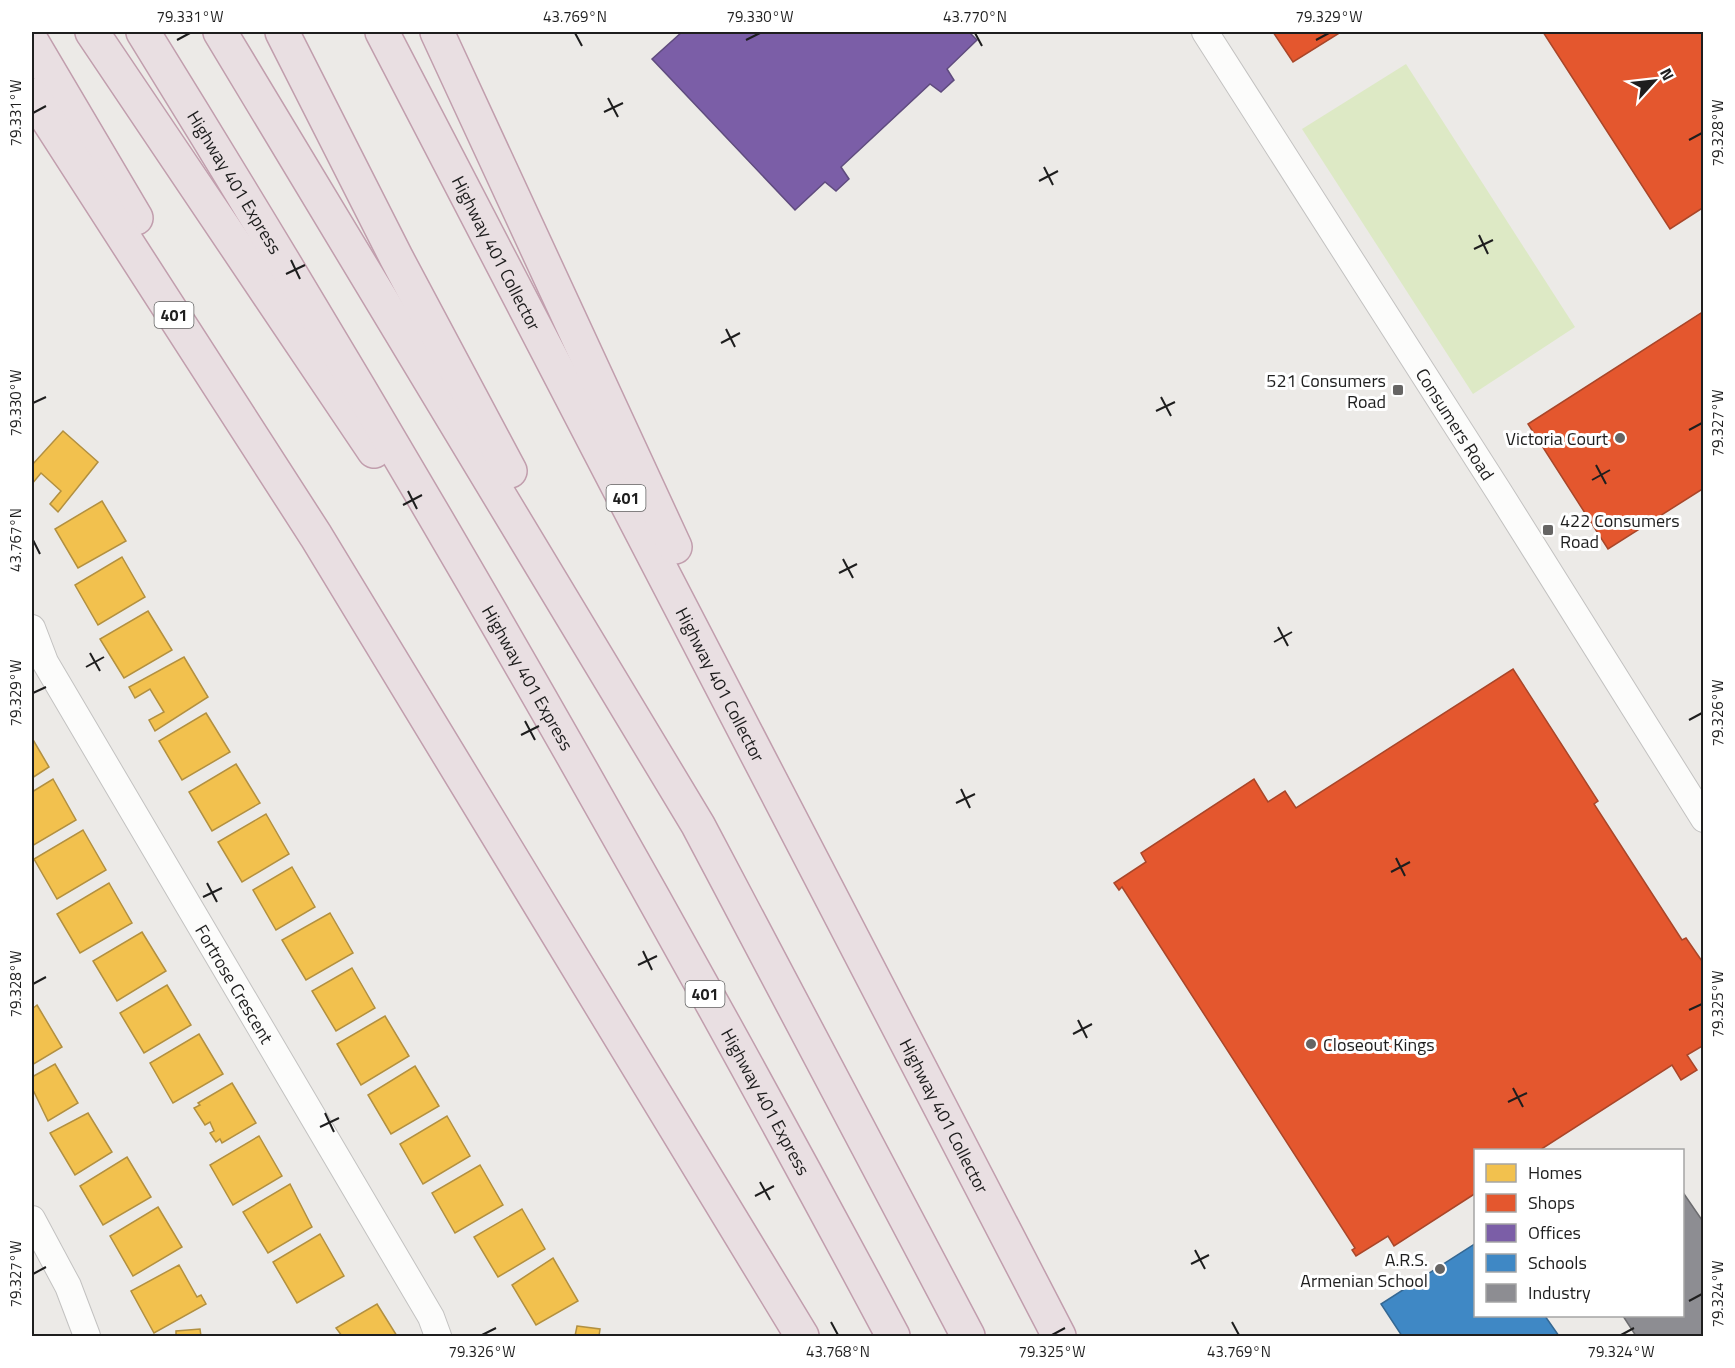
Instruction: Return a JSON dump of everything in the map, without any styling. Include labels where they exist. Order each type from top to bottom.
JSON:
[{"type":"highway","points":[[92,32],[332,391],[514,652]]},
{"type":"highway","name":"Highway 401 Express","points":[[143,32],[344,362],[514,652],[893,1336]]},
{"type":"highway","points":[[220,32],[698,825]]},
{"type":"highway","points":[[282,32],[396,257],[968,1336]]},
{"type":"highway","name":"Highway 401 Collector","points":[[382,32],[1059,1336]]},
{"type":"highway","points":[[437,32],[868,966]]},
{"type":"highway","points":[[32,42],[128,203],[316,536]]},
{"type":"highway","name":"401","points":[[32,95],[316,536],[802,1336]]},
{"type":"highway","points":[[730,1216],[786,1336]]},
{"type":"highway","points":[[1032,1285],[1064,1336]]},
{"type":"street","name":"Consumers Road","points":[[1205,32],[1499,492],[1704,819]]},
{"type":"street","name":"Fortrose Crescent","points":[[32,628],[45,662],[431,1317],[438,1336]]},
{"type":"street","points":[[32,1219],[68,1286],[87,1336]]},
{"type":"green space","points":[[1406,64],[1575,327],[1473,394],[1302,129]]},
{"type":"building: Homes","points":[[63,431],[98,462],[58,512],[50,504],[61,491],[41,473],[32,484],[32,465]]},
{"type":"building: Homes","points":[[102,501],[126,541],[78,568],[55,529]]},
{"type":"building: Homes","points":[[122,557],[145,597],[98,625],[75,585]]},
{"type":"building: Homes","points":[[148,611],[172,650],[124,678],[100,639]]},
{"type":"building: Homes","points":[[184,657],[208,697],[155,731],[149,720],[164,712],[150,689],[135,698],[129,687]]},
{"type":"building: Homes","points":[[206,713],[230,752],[182,780],[159,741]]},
{"type":"building: Homes","points":[[32,738],[49,767],[32,778]]},
{"type":"building: Homes","points":[[236,764],[260,803],[212,831],[189,792]]},
{"type":"building: Homes","points":[[53,779],[76,820],[32,846],[32,792]]},
{"type":"building: Homes","points":[[266,814],[289,854],[242,882],[218,842]]},
{"type":"building: Homes","points":[[83,830],[106,870],[57,899],[34,859]]},
{"type":"building: Homes","points":[[292,867],[315,907],[276,930],[253,890]]},
{"type":"building: Homes","points":[[109,883],[132,923],[80,953],[57,914]]},
{"type":"building: Homes","points":[[330,913],[353,953],[306,980],[282,940]]},
{"type":"building: Homes","points":[[142,932],[166,971],[117,1001],[93,961]]},
{"type":"building: Homes","points":[[352,968],[375,1008],[336,1031],[312,991]]},
{"type":"building: Homes","points":[[167,985],[191,1025],[144,1053],[120,1013]]},
{"type":"building: Homes","points":[[37,1005],[62,1047],[32,1065],[32,1009]]},
{"type":"building: Homes","points":[[385,1016],[409,1056],[361,1085],[337,1044]]},
{"type":"building: Homes","points":[[199,1034],[223,1074],[173,1103],[150,1063]]},
{"type":"building: Homes","points":[[55,1064],[78,1103],[48,1121],[34,1092],[32,1093],[32,1077]]},
{"type":"building: Homes","points":[[415,1066],[439,1106],[391,1134],[368,1095]]},
{"type":"building: Homes","points":[[232,1083],[256,1123],[222,1143],[220,1139],[216,1142],[210,1133],[214,1131],[210,1122],[205,1125],[194,1108],[200,1105],[198,1103]]},
{"type":"building: Homes","points":[[88,1113],[112,1152],[75,1175],[50,1133]]},
{"type":"building: Homes","points":[[447,1116],[470,1156],[423,1184],[400,1144]]},
{"type":"building: Homes","points":[[259,1136],[282,1176],[233,1205],[210,1165]]},
{"type":"building: Homes","points":[[127,1157],[151,1197],[103,1225],[80,1186]]},
{"type":"building: Homes","points":[[480,1165],[503,1205],[455,1233],[432,1193]]},
{"type":"building: Homes","points":[[290,1184],[312,1227],[268,1253],[243,1212]]},
{"type":"building: Homes","points":[[158,1207],[182,1247],[133,1276],[110,1236]]},
{"type":"building: Homes","points":[[522,1209],[545,1249],[498,1277],[474,1237]]},
{"type":"building: Homes","points":[[320,1234],[344,1276],[297,1303],[273,1262]]},
{"type":"building: Homes","points":[[553,1258],[578,1301],[536,1325],[512,1285]]},
{"type":"building: Homes","points":[[179,1265],[197,1297],[201,1295],[206,1304],[154,1333],[131,1291]]},
{"type":"building: Homes","points":[[377,1304],[397,1336],[342,1336],[336,1328]]},
{"type":"building: Homes","points":[[577,1326],[600,1329],[599,1336],[575,1336]]},
{"type":"building: Homes","points":[[200,1329],[201,1336],[176,1336],[176,1331]]},
{"type":"building: Shops","points":[[1273,32],[1341,32],[1293,62]]},
{"type":"building: Shops","points":[[1543,32],[1704,32],[1704,207],[1670,229]]},
{"type":"building: Shops","name":"Victoria Court","points":[[1704,311],[1704,488],[1608,549],[1528,424]]},
{"type":"building: Shops","points":[[1513,669],[1598,801],[1594,804],[1682,940],[1686,938],[1704,964],[1704,1045],[1687,1055],[1697,1070],[1681,1080],[1672,1065],[1542,1149],[1474,1149],[1474,1194],[1394,1246],[1388,1236],[1356,1256],[1352,1250],[1355,1248],[1122,887],[1119,890],[1114,883],[1146,862],[1141,853],[1254,779],[1268,802],[1285,791],[1296,808]]},
{"type":"building: Offices","points":[[682,32],[969,32],[977,40],[947,69],[954,80],[941,92],[930,84],[841,167],[849,179],[836,191],[825,182],[795,210],[652,59]]},
{"type":"building: Schools","points":[[1474,1244],[1474,1317],[1546,1317],[1559,1336],[1402,1336],[1381,1304]]},
{"type":"building: Industry","points":[[1684,1194],[1704,1223],[1704,1336],[1636,1336],[1624,1317],[1684,1317]]},
{"type":"place","name":"521 Consumers Road","points":[[1398,390]]},
{"type":"place","name":"Victoria Court","points":[[1620,438]]},
{"type":"place","name":"422 Consumers Road","points":[[1548,530]]},
{"type":"place","name":"Closeout Kings","points":[[1311,1044]]},
{"type":"place","name":"A.R.S. Armenian School","points":[[1440,1269]]}]
